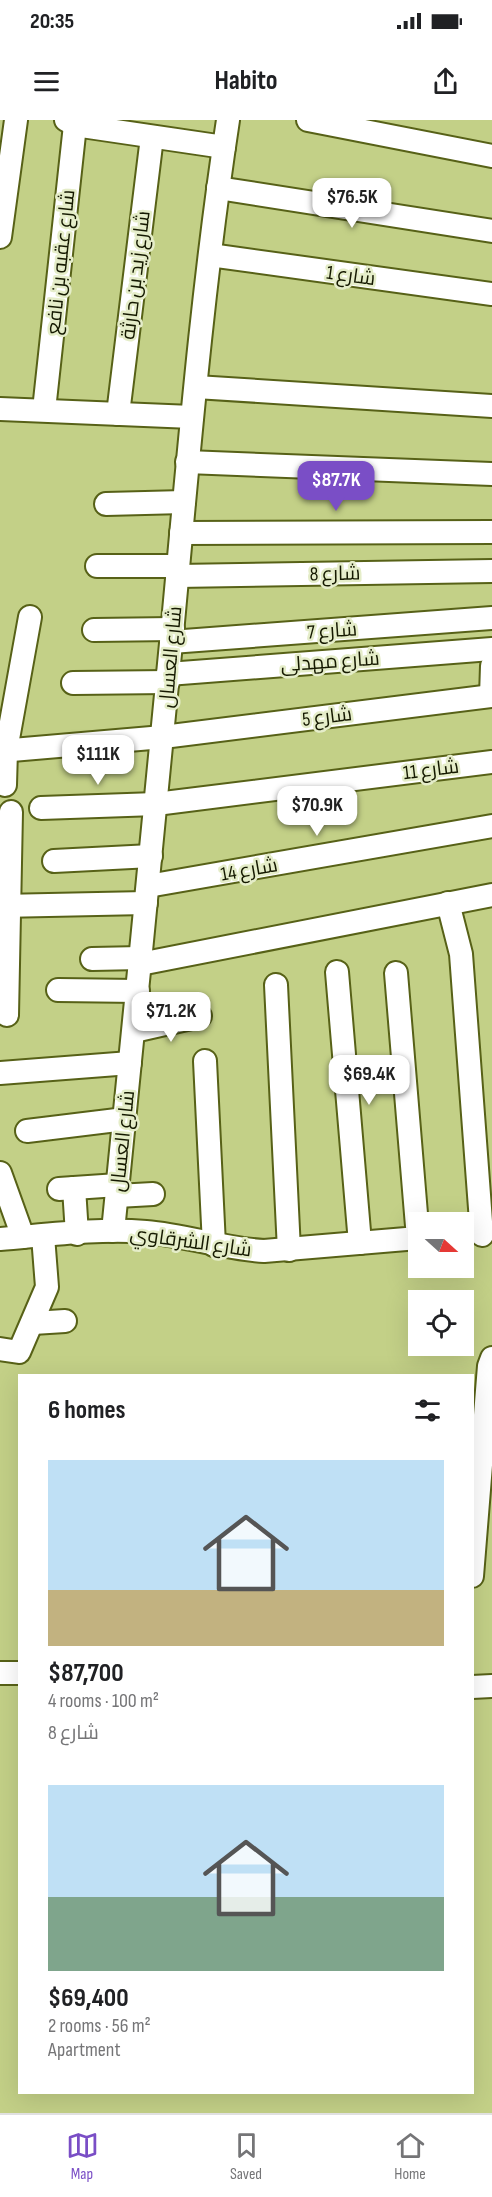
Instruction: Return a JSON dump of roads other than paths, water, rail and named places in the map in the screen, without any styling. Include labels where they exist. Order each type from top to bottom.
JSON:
[{"type":"street","points":[[0,237],[16,120]]},
{"type":"street","name":"شارع العسال","points":[[113,1231],[163,736],[187,462],[218,188],[228,120]]},
{"type":"street","points":[[308,120],[492,156]]},
{"type":"street","points":[[71,123],[118,126],[152,137],[178,130],[224,147]]},
{"type":"street","name":"شارع عقبه بن نافع","points":[[44,410],[71,123]]},
{"type":"street","name":"شارع زيد بن حارثة","points":[[118,414],[152,137]]},
{"type":"street","points":[[218,188],[492,231]]},
{"type":"street","name":"شارع 1","points":[[210,255],[492,294]]},
{"type":"street","points":[[196,387],[492,406]]},
{"type":"street","points":[[0,409],[192,417]]},
{"type":"street","points":[[187,462],[492,474]]},
{"type":"street","points":[[106,504],[184,502]]},
{"type":"street","points":[[181,533],[492,532]]},
{"type":"street","name":"شارع 8","points":[[97,566],[178,571],[492,570]]},
{"type":"street","points":[[5,785],[3,751],[30,617]]},
{"type":"street","name":"شارع 7","points":[[93,630],[172,635],[492,618]]},
{"type":"street","name":"شارع مهدلى","points":[[73,684],[168,678],[492,649]]},
{"type":"street","points":[[491,696],[492,666]]},
{"type":"street","name":"شارع 5","points":[[3,751],[163,736],[491,696]]},
{"type":"street","name":"شارع 11","points":[[41,808],[156,804],[492,762]]},
{"type":"street","points":[[7,1016],[5,847],[11,812]]},
{"type":"street","name":"شارع 14","points":[[4,906],[147,895],[492,826]]},
{"type":"street","points":[[54,861],[151,856]]},
{"type":"street","points":[[92,959],[141,961],[492,895]]},
{"type":"street","points":[[448,903],[456,928],[462,962],[479,1235]]},
{"type":"street","points":[[337,972],[360,1243]]},
{"type":"street","points":[[396,973],[395,1072],[414,1212]]},
{"type":"street","points":[[276,985],[289,1250]]},
{"type":"street","points":[[58,990],[138,991]]},
{"type":"street","points":[[134,1031],[200,1016]]},
{"type":"street","points":[[205,1061],[214,1245]]},
{"type":"street","points":[[0,1073],[130,1062]]},
{"type":"street","points":[[27,1131],[124,1119]]},
{"type":"street","points":[[0,1173],[33,1237],[47,1287],[19,1352],[0,1349]]},
{"type":"street","points":[[77,1233],[66,1189],[117,1190],[153,1194]]},
{"type":"street","name":"شارع الشرقاوي","points":[[0,1239],[113,1231],[147,1232],[256,1251],[408,1239]]},
{"type":"street","points":[[33,1323],[65,1321]]},
{"type":"street","points":[[474,1551],[489,1366],[492,1358]]},
{"type":"street","points":[[0,1673],[18,1673]]},
{"type":"street","points":[[474,1687],[492,1686]]}]
